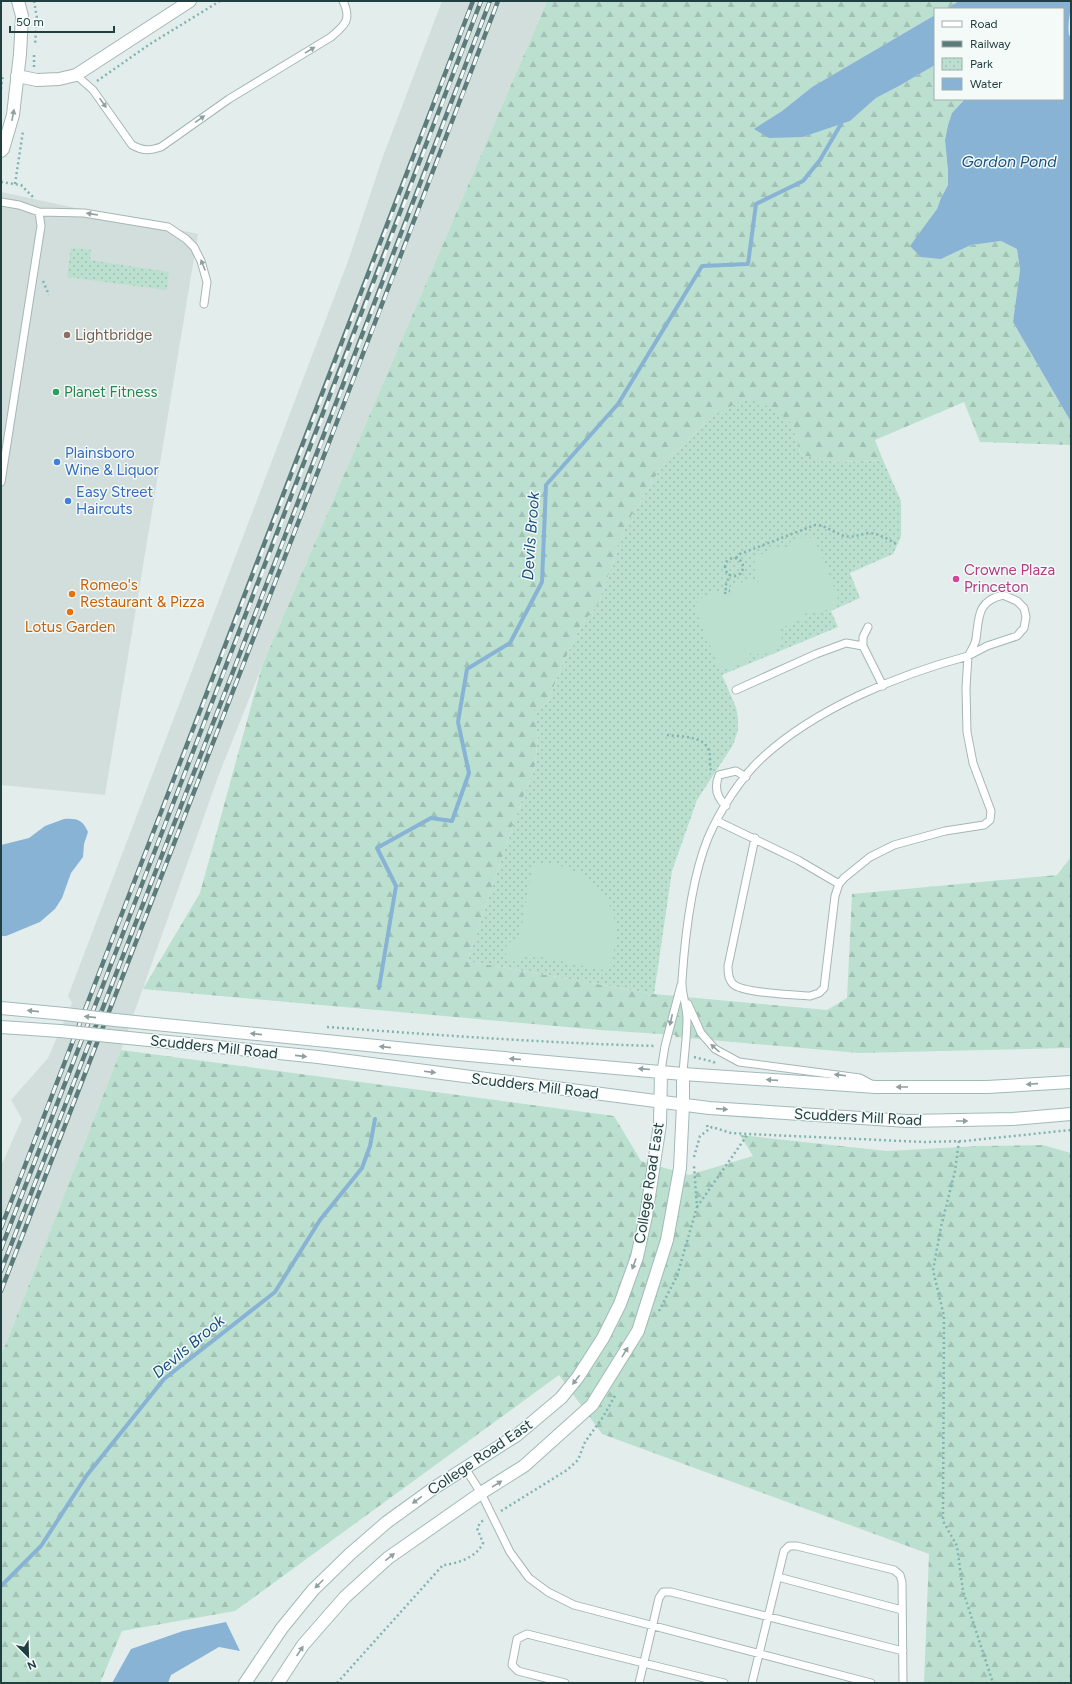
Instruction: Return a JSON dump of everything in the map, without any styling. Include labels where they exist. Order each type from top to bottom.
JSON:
[{"type":"main road","points":[[1,151],[3,149],[13,115],[20,54],[22,16],[18,1]]},
{"type":"main road","points":[[17,76],[37,80],[59,79],[76,75],[190,1]]},
{"type":"main road","name":"Scudders Mill Road","points":[[1,1008],[447,1053],[683,1074],[876,1087],[987,1087],[1071,1082]]},
{"type":"main road","name":"Scudders Mill Road","points":[[1,1027],[60,1031],[318,1057],[683,1105],[907,1121],[1013,1119],[1071,1114]]},
{"type":"main road","name":"College Road East","points":[[245,1683],[282,1628],[313,1590],[350,1554],[387,1522],[434,1488],[517,1435],[561,1398],[578,1377],[603,1338],[620,1304],[637,1257],[646,1216],[660,1124],[661,1071]]},
{"type":"main road","name":"College Road East","points":[[278,1683],[303,1645],[345,1597],[388,1558],[524,1466],[592,1406],[638,1331],[667,1240],[680,1168],[683,1074]]},
{"type":"lane","points":[[76,75],[93,90],[132,145],[141,150],[149,151],[161,147],[229,99],[331,37],[344,26],[347,18],[347,10],[343,1]]},
{"type":"lane","points":[[1,202],[19,205],[39,212],[84,213],[168,227],[186,239],[194,247],[201,260],[207,282],[204,304]]},
{"type":"lane","points":[[1,482],[36,262],[41,226],[39,212]]},
{"type":"lane","points":[[683,1074],[687,1018],[682,983],[688,921],[700,863],[717,821],[746,777],[760,759],[788,736],[819,716],[854,698],[883,686],[942,663],[968,656],[987,646],[1017,636],[1024,628],[1026,617],[1024,608],[1017,601],[1003,595],[993,597],[986,602],[978,617],[975,641],[968,656],[966,732],[973,763],[991,811],[990,820],[984,825],[945,831],[894,845],[870,857],[839,884],[835,896],[824,988],[819,993],[810,996],[744,989],[733,984],[728,976],[728,966],[755,838]]},
{"type":"lane","points":[[868,627],[863,637],[863,646],[883,686]]},
{"type":"lane","points":[[736,690],[816,654],[846,643],[863,646]]},
{"type":"lane","points":[[726,806],[721,802],[717,793],[715,784],[719,775],[736,771],[746,777]]},
{"type":"lane","points":[[717,821],[798,860],[839,884]]},
{"type":"lane","points":[[661,1071],[677,994],[682,983]]},
{"type":"lane","points":[[682,983],[687,1002],[701,1033],[715,1049],[727,1057],[739,1062],[860,1078],[876,1087]]},
{"type":"lane","points":[[465,1468],[481,1494],[510,1552],[529,1578],[548,1592],[574,1605],[871,1683]]},
{"type":"lane","points":[[752,1683],[784,1551],[789,1546],[797,1546],[894,1570],[900,1575],[902,1582],[903,1683]]},
{"type":"lane","points":[[778,1577],[902,1610]]},
{"type":"lane","points":[[638,1683],[659,1598],[663,1592],[671,1592],[903,1651]]},
{"type":"lane","points":[[565,1683],[518,1671],[512,1665],[517,1639],[527,1634],[724,1683]]},
{"type":"path","points":[[1,182],[14,184]]},
{"type":"path","points":[[736,558],[741,563],[742,569],[738,574],[730,574],[726,571],[725,564],[730,559],[736,558],[740,554],[815,525],[826,527],[847,536],[858,536],[869,533],[879,535],[898,545]]},
{"type":"path","points":[[724,594],[730,574]]},
{"type":"path","points":[[726,590],[730,591]]},
{"type":"path","points":[[666,735],[702,741],[709,751],[711,771],[717,778]]},
{"type":"path","points":[[320,1026],[604,1045],[665,1046]]},
{"type":"path","points":[[706,1125],[708,1129],[712,1127],[731,1133],[924,1142],[959,1141],[1071,1130]]},
{"type":"path","points":[[697,1207],[748,1134]]},
{"type":"path","points":[[959,1141],[955,1171],[941,1227],[933,1270],[944,1316],[942,1522],[957,1546],[963,1591],[992,1683]]},
{"type":"shaded area","points":[[442,1],[547,1],[262,666],[218,777],[121,1050],[1,1356],[1,1166],[22,1119],[11,1100],[48,1058],[72,1003],[68,996],[348,261],[382,159]]},
{"type":"shaded area","points":[[1,192],[198,234],[105,795],[1,785]]},
{"type":"green space","points":[[547,1],[959,1],[948,8],[934,8],[934,16],[812,87],[782,111],[755,129],[803,137],[850,121],[876,98],[934,66],[934,100],[964,100],[952,113],[948,125],[945,140],[948,185],[937,209],[931,218],[941,259],[971,245],[1001,241],[1017,249],[1020,270],[1013,322],[1071,422],[1071,445],[980,442],[964,402],[875,440],[883,460],[837,462],[801,455],[792,424],[707,419],[686,443],[667,458],[627,523],[598,605],[581,625],[559,673],[548,702],[535,710],[538,736],[535,766],[514,822],[467,961],[654,994],[827,1010],[847,998],[852,894],[1057,875],[1071,857],[1071,1048],[859,1053],[676,1037],[675,1035],[600,1030],[143,989],[200,893],[262,666]]},
{"type":"green space","points":[[71,248],[91,250],[90,260],[169,272],[167,290],[67,277]]},
{"type":"green space","points":[[746,398],[775,409],[792,424],[801,455],[837,462],[883,460],[901,501],[901,537],[893,554],[850,573],[860,598],[831,611],[838,627],[722,675],[736,707],[738,730],[733,745],[697,800],[672,871],[654,994],[467,961],[514,822],[535,766],[538,736],[534,710],[548,702],[559,673],[581,625],[598,605],[627,523],[667,458],[686,443],[707,419]]},
{"type":"green space","points":[[806,536],[815,540],[838,597],[834,607],[817,614],[807,610],[803,619],[779,629],[782,639],[778,649],[761,655],[751,652],[747,661],[728,669],[718,665],[695,609],[699,599],[719,591],[729,595],[733,586],[750,579],[759,582],[753,565],[757,556],[782,546],[785,552],[788,543]]},
{"type":"green space","points":[[533,863],[557,865],[579,874],[597,887],[604,896],[614,917],[616,929],[613,956],[608,971],[527,954],[521,960],[515,962],[510,960],[507,956],[505,951],[506,946],[511,942],[519,940]]},
{"type":"green space","points":[[121,1050],[614,1116],[641,1161],[689,1175],[753,1156],[740,1135],[887,1151],[981,1146],[1043,1145],[1071,1153],[1071,1683],[924,1683],[929,1554],[602,1434],[559,1375],[235,1611],[122,1631],[100,1683],[1,1683],[1,1356]]},
{"type":"water","name":"Gordon Pond","points":[[959,1],[1071,1],[1068,26],[1069,35],[1071,37],[1071,422],[1013,322],[1020,270],[1017,249],[1001,241],[971,245],[941,259],[921,257],[910,246],[937,209],[948,185],[945,140],[952,113],[964,100],[1064,100],[1064,8],[948,8]]},
{"type":"water","points":[[934,16],[934,66],[876,98],[850,121],[803,137],[769,138],[754,129],[782,111],[812,87]]},
{"type":"water","points":[[64,819],[73,819],[82,822],[88,832],[84,844],[83,857],[71,873],[62,898],[55,909],[40,922],[6,936],[1,936],[1,845],[29,838],[45,826]]},
{"type":"water","points":[[226,1622],[240,1651],[219,1647],[171,1675],[168,1683],[112,1683],[131,1649],[183,1631]]},
{"type":"waterway","name":"Devils Brook","points":[[379,988],[396,886],[377,848],[431,818],[452,821],[469,773],[458,722],[467,669],[510,643],[542,582],[546,485],[618,404],[702,266],[748,264],[756,204],[803,181],[820,160],[841,124]]},
{"type":"waterway","name":"Devils Brook","points":[[1,1586],[41,1546],[87,1475],[164,1379],[275,1292],[320,1220],[362,1168],[370,1146],[375,1119]]},
{"type":"railway","points":[[1,1228],[297,462],[473,1]]},
{"type":"railway","points":[[1,1249],[481,1]]},
{"type":"railway","points":[[1,1271],[308,478],[490,1]]},
{"type":"railway","points":[[1,1291],[375,324],[498,1]]},
{"type":"place","name":"Lightbridge","points":[[67,335]]},
{"type":"place","name":"Planet Fitness","points":[[56,392]]},
{"type":"place","name":"Plainsboro Wine & Liquor","points":[[57,462]]},
{"type":"place","name":"Easy Street Haircuts","points":[[68,501]]},
{"type":"place","name":"Crowne Plaza Princeton","points":[[956,579]]},
{"type":"place","name":"Romeo's Restaurant & Pizza","points":[[72,594]]},
{"type":"place","name":"Lotus Garden","points":[[70,612]]}]
